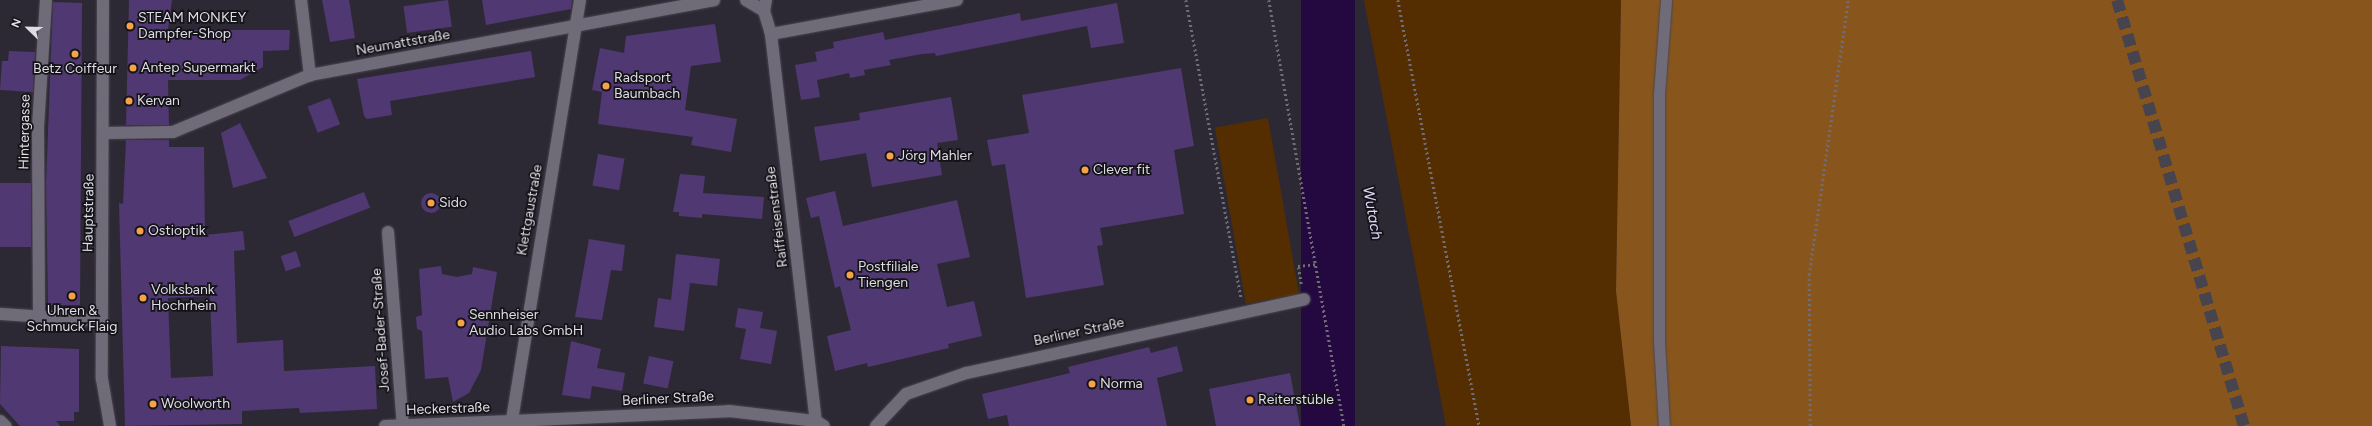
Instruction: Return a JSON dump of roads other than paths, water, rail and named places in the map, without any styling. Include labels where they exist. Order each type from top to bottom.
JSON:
[{"type":"street","name":"Hintergasse","points":[[39,315],[38,127],[46,0]]},
{"type":"street","name":"Hauptstraße","points":[[103,0],[105,133],[102,379],[110,426]]},
{"type":"street","points":[[301,0],[310,75]]},
{"type":"street","name":"Klettgaustraße","points":[[511,424],[580,0]]},
{"type":"street","name":"Neumattstraße","points":[[105,133],[173,132],[310,75],[576,27],[714,0]]},
{"type":"street","points":[[746,0],[765,6]]},
{"type":"street","points":[[771,34],[957,0]]},
{"type":"street","name":"Raiffeisenstraße","points":[[765,6],[771,34],[820,423]]},
{"type":"street","name":"Josef-Bader-Straße","points":[[388,232],[403,425]]},
{"type":"street","name":"Berliner Straße","points":[[876,426],[906,394],[953,377],[1304,299]]},
{"type":"street","points":[[0,314],[39,315],[102,321]]},
{"type":"street","name":"Berliner Straße","points":[[511,424],[642,421],[729,411],[820,423]]},
{"type":"street","name":"Heckerstraße","points":[[384,426],[511,424]]},
{"type":"lane","points":[[1664,426],[1659,341],[1659,94],[1666,0]]},
{"type":"lane","points":[[0,420],[6,426]]},
{"type":"water","points":[[1301,0],[1355,0],[1355,426],[1301,426]]},
{"type":"tunnel","points":[[2117,0],[2244,426]]},
{"type":"place","name":"STEAM MONKEY Dampfer-Shop","points":[[130,26]]},
{"type":"place","name":"Betz Coiffeur","points":[[75,54]]},
{"type":"place","name":"Antep Supermarkt","points":[[133,68]]},
{"type":"place","name":"Radsport Baumbach","points":[[606,86]]},
{"type":"place","name":"Kervan","points":[[129,101]]},
{"type":"place","name":"Jörg Mahler","points":[[890,156]]},
{"type":"place","name":"Clever fit","points":[[1085,170]]},
{"type":"place","name":"Sido","points":[[431,203]]},
{"type":"place","name":"Ostioptik","points":[[140,231]]},
{"type":"place","name":"Postfiliale Tiengen","points":[[850,275]]},
{"type":"place","name":"Uhren & Schmuck Flaig","points":[[72,296]]},
{"type":"place","name":"Volksbank Hochrhein","points":[[143,298]]},
{"type":"place","name":"Sennheiser Audio Labs GmbH","points":[[461,323]]},
{"type":"place","name":"Norma","points":[[1092,384]]},
{"type":"place","name":"Reiterstüble","points":[[1250,400]]},
{"type":"place","name":"Woolworth","points":[[153,404]]},
{"type":"water label","name":"Wutach","points":[[1372,213]]}]
